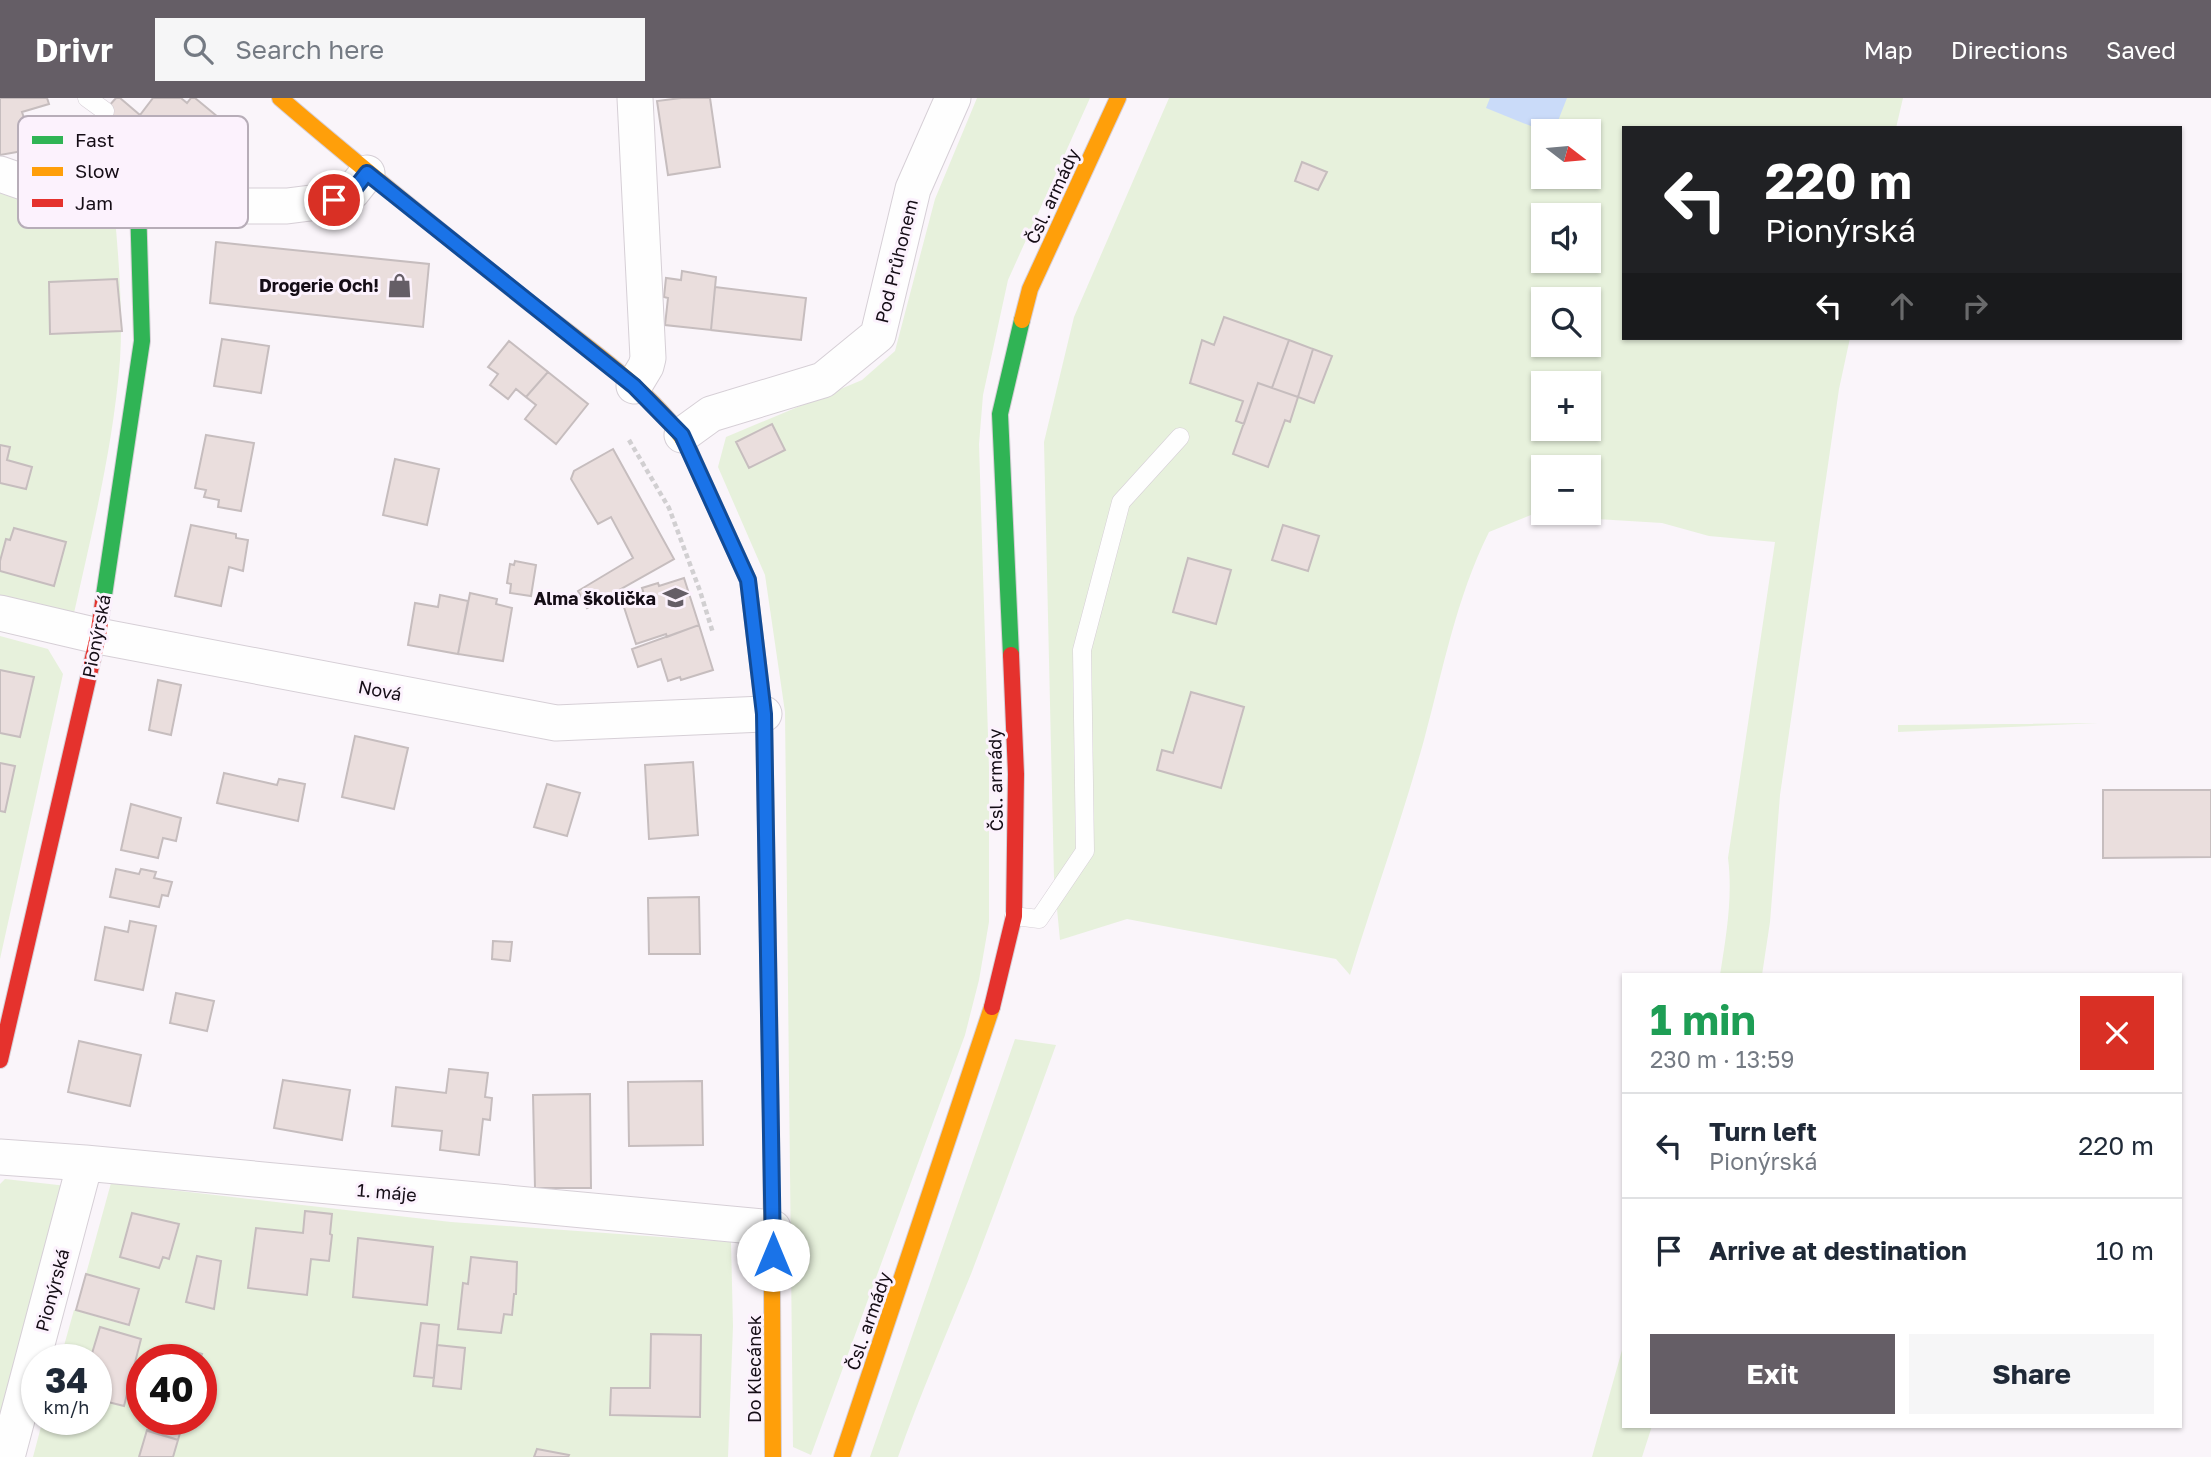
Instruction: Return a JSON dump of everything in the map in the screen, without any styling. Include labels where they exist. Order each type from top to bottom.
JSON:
[{"type":"street","name":"Do Klecánek","points":[[280,98],[367,173],[634,386],[682,435],[748,580],[764,714],[773,1228],[773,1457]]},
{"type":"street","points":[[634,386],[648,358],[635,98]]},
{"type":"street","name":"Pod Průhonem","points":[[682,435],[711,414],[823,380],[877,335],[913,189],[953,98]]},
{"type":"street","name":"Čsl. armády","points":[[842,1457],[987,1026],[1014,916],[1016,774],[1000,414],[1030,289],[1118,98]]},
{"type":"street","points":[[248,206],[287,206],[334,200],[352,192],[367,173]]},
{"type":"street","points":[[0,174],[18,180]]},
{"type":"street","name":"Pionýrská","points":[[0,1060],[98,636],[142,341],[152,228]]},
{"type":"street","name":"Nová","points":[[0,613],[98,636],[556,723],[764,714]]},
{"type":"street","name":"1. máje","points":[[0,1157],[773,1228]]},
{"type":"street","name":"Pionýrská","points":[[7,1457],[85,1163]]},
{"type":"lane","points":[[87,98],[105,111]]},
{"type":"lane","points":[[1014,916],[1040,919],[1085,851],[1082,650],[1121,502],[1180,437]]},
{"type":"green space","points":[[977,98],[1090,98],[1008,280],[983,395],[979,444],[989,768],[989,922],[979,980],[965,1035],[811,1455],[793,1447],[785,712],[765,575],[718,467],[726,437],[862,380],[895,351],[935,199]]},
{"type":"green space","points":[[1169,98],[1903,98],[1896,126],[1622,126],[1622,340],[1850,340],[1839,389],[1780,795],[1770,922],[1762,973],[1720,973],[1729,902],[1728,858],[1775,542],[1709,536],[1662,523],[1601,519],[1601,455],[1531,455],[1531,515],[1489,532],[1459,608],[1424,740],[1350,975],[1336,959],[1127,919],[1060,940],[1054,878],[1044,442],[1074,317]]},
{"type":"green space","points":[[0,184],[18,189],[18,228],[116,228],[121,324],[120,360],[112,426],[72,622],[0,601]]},
{"type":"green space","points":[[0,636],[48,649],[63,674],[0,959]]},
{"type":"green space","points":[[2098,723],[1898,732],[1898,725]]},
{"type":"green space","points":[[1015,1039],[1056,1045],[971,1274],[898,1457],[870,1457]]},
{"type":"green space","points":[[5,1179],[67,1186],[26,1344],[21,1344],[21,1363],[0,1444],[0,1184]]},
{"type":"green space","points":[[111,1183],[451,1222],[731,1242],[733,1326],[728,1457],[33,1457],[39,1435],[112,1435],[112,1344],[64,1344],[74,1310],[129,1326],[137,1289],[86,1274]]},
{"type":"green space","points":[[1622,1350],[1622,1428],[1651,1428],[1642,1457],[1592,1457]]},
{"type":"water","points":[[1490,98],[1567,98],[1559,119],[1531,119],[1531,126],[1486,108]]},
{"type":"building","points":[[0,98],[47,98],[49,104],[22,112],[23,116],[18,116],[18,152],[0,155]]},
{"type":"building","points":[[116,98],[120,98],[140,115],[153,98],[181,98],[187,103],[191,98],[195,98],[217,116],[100,116]]},
{"type":"building","points":[[710,98],[720,167],[668,175],[657,101]]},
{"type":"building","points":[[1302,162],[1327,172],[1318,190],[1295,181]]},
{"type":"building","points":[[216,242],[429,264],[423,327],[210,303]]},
{"type":"building","points":[[682,271],[716,277],[711,330],[665,325],[668,298],[664,297],[666,278],[681,280]]},
{"type":"building","points":[[117,279],[122,331],[50,334],[49,282]]},
{"type":"building","points":[[715,287],[806,298],[801,340],[711,330]]},
{"type":"building","points":[[1224,317],[1289,340],[1272,388],[1258,383],[1244,424],[1236,421],[1243,401],[1190,383],[1202,340],[1214,345]]},
{"type":"building","points":[[222,339],[269,346],[261,393],[214,386]]},
{"type":"building","points":[[1289,340],[1313,349],[1298,397],[1272,388]]},
{"type":"building","points":[[509,341],[548,372],[526,397],[516,389],[508,399],[490,385],[498,374],[488,367]]},
{"type":"building","points":[[1313,349],[1332,356],[1314,403],[1298,397]]},
{"type":"building","points":[[548,372],[588,404],[556,444],[525,419],[536,405],[526,397]]},
{"type":"building","points":[[1258,383],[1298,397],[1290,422],[1285,420],[1268,467],[1233,454]]},
{"type":"building","points":[[772,424],[785,450],[749,468],[736,442]]},
{"type":"building","points":[[206,435],[254,443],[241,511],[218,507],[219,500],[204,497],[206,490],[195,488]]},
{"type":"building","points":[[0,445],[10,447],[7,460],[32,467],[26,489],[0,483]]},
{"type":"building","points":[[613,449],[674,559],[587,608],[578,591],[633,558],[611,517],[598,524],[571,479],[574,471]]},
{"type":"building","points":[[395,459],[439,469],[427,525],[383,515]]},
{"type":"building","points":[[191,525],[236,534],[236,538],[248,540],[243,571],[229,567],[221,606],[175,596]]},
{"type":"building","points":[[1283,525],[1319,536],[1308,571],[1272,560]]},
{"type":"building","points":[[14,528],[66,542],[54,586],[0,571],[6,539],[10,540]]},
{"type":"building","points":[[1188,558],[1231,570],[1216,624],[1173,612]]},
{"type":"building","points":[[515,561],[536,565],[531,596],[510,593],[511,584],[507,583],[510,564],[514,565]]},
{"type":"building","points":[[684,578],[699,625],[667,637],[666,634],[636,644],[621,598],[643,591],[642,588]]},
{"type":"building","points":[[470,593],[497,599],[496,604],[512,608],[503,661],[458,654]]},
{"type":"building","points":[[440,595],[468,601],[458,654],[408,645],[415,603],[438,607]]},
{"type":"building","points":[[699,625],[713,670],[681,680],[680,677],[668,681],[661,659],[638,667],[632,649]]},
{"type":"building","points":[[0,670],[34,677],[20,737],[0,733]]},
{"type":"building","points":[[158,680],[181,685],[171,735],[149,730]]},
{"type":"building","points":[[1191,692],[1244,707],[1221,788],[1157,770],[1162,750],[1173,753]]},
{"type":"building","points":[[355,736],[408,748],[394,809],[342,797]]},
{"type":"building","points":[[693,762],[698,835],[649,839],[645,765]]},
{"type":"building","points":[[0,763],[15,766],[5,812],[0,811]]},
{"type":"building","points":[[224,773],[277,785],[279,779],[305,784],[298,821],[217,803]]},
{"type":"building","points":[[547,784],[580,793],[567,836],[534,827]]},
{"type":"building","points":[[2103,790],[2211,790],[2211,857],[2103,858]]},
{"type":"building","points":[[131,804],[181,818],[176,841],[163,838],[158,858],[121,850]]},
{"type":"building","points":[[116,869],[139,874],[141,869],[156,872],[154,878],[172,882],[168,896],[162,895],[159,907],[110,897]]},
{"type":"building","points":[[699,897],[700,954],[649,954],[648,898]]},
{"type":"building","points":[[130,921],[156,926],[143,990],[95,980],[105,927],[128,932]]},
{"type":"building","points":[[493,941],[512,942],[510,961],[492,959]]},
{"type":"building","points":[[176,993],[214,1001],[207,1031],[170,1023]]},
{"type":"building","points":[[79,1041],[141,1055],[130,1106],[68,1092]]},
{"type":"building","points":[[449,1069],[488,1073],[485,1097],[492,1098],[490,1120],[483,1119],[479,1155],[440,1150],[442,1131],[392,1126],[396,1087],[446,1093]]},
{"type":"building","points":[[283,1080],[350,1090],[342,1140],[274,1128]]},
{"type":"building","points":[[702,1081],[703,1145],[629,1146],[628,1082]]},
{"type":"building","points":[[590,1094],[591,1188],[535,1188],[533,1095]]},
{"type":"building","points":[[305,1211],[332,1214],[329,1261],[311,1259],[307,1295],[248,1288],[256,1228],[303,1233]]},
{"type":"building","points":[[132,1213],[179,1224],[169,1259],[163,1257],[159,1268],[120,1257]]},
{"type":"building","points":[[358,1238],[433,1247],[427,1305],[353,1297]]},
{"type":"building","points":[[197,1256],[221,1261],[214,1309],[186,1302]]},
{"type":"building","points":[[471,1257],[517,1262],[512,1315],[504,1314],[501,1333],[458,1329],[463,1283],[468,1284]]},
{"type":"building","points":[[86,1274],[139,1289],[129,1325],[76,1310]]},
{"type":"building","points":[[421,1323],[439,1325],[434,1378],[414,1376]]},
{"type":"building","points":[[100,1327],[141,1339],[140,1344],[126,1344],[124,1406],[112,1403],[112,1344],[95,1344]]},
{"type":"building","points":[[651,1334],[701,1335],[700,1417],[610,1415],[611,1388],[650,1388]]},
{"type":"building","points":[[437,1345],[465,1348],[461,1389],[433,1386]]},
{"type":"building","points":[[146,1435],[162,1435],[178,1440],[173,1457],[139,1457]]},
{"type":"building","points":[[161,1435],[179,1435],[178,1440]]},
{"type":"building","points":[[537,1449],[569,1455],[534,1457]]},
{"type":"traffic: fast","points":[[103,602],[142,341],[139,228]]},
{"type":"traffic: fast","points":[[1011,655],[1000,414],[1022,320]]},
{"type":"traffic: fast","points":[[690,452],[748,580],[764,714],[771,1117]]},
{"type":"traffic: slow","points":[[280,98],[434,226],[617,370],[661,412],[690,452]]},
{"type":"traffic: slow","points":[[1022,320],[1030,289],[1118,98]]},
{"type":"traffic: slow","points":[[842,1457],[992,1007]]},
{"type":"traffic: slow","points":[[771,1117],[773,1457]]},
{"type":"traffic: jam","points":[[0,1060],[98,636],[103,602]]},
{"type":"traffic: jam","points":[[992,1007],[1014,916],[1016,774],[1011,655]]},
{"type":"place","name":"Drogerie Och!","points":[[399,285]]},
{"type":"place","name":"Alma školička","points":[[676,598]]},
{"type":"route","points":[[334,200],[352,192],[367,173],[634,386],[682,435],[748,580],[764,714],[773,1255]]}]
